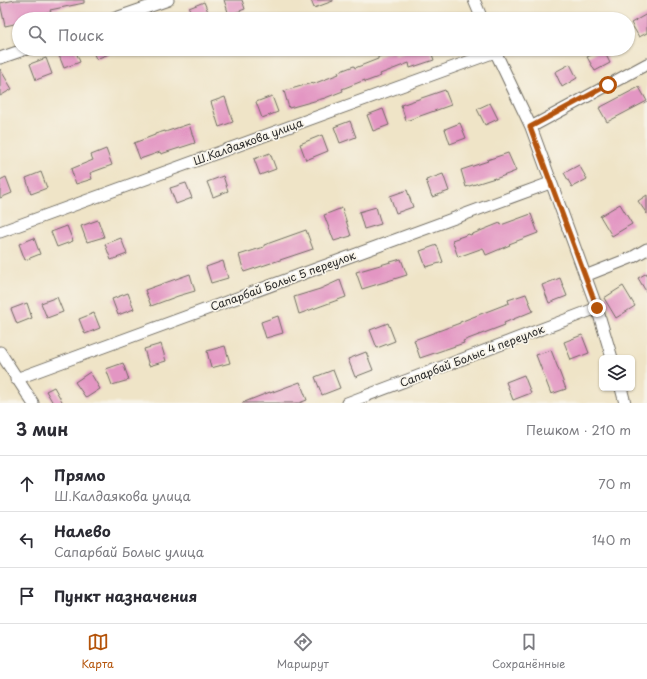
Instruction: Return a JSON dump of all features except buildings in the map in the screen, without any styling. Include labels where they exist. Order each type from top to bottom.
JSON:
[{"type":"street","points":[[133,12],[168,0]]},
{"type":"street","points":[[474,0],[479,12]]},
{"type":"street","points":[[0,58],[12,54]]},
{"type":"street","name":"Ш.Калдаякова улица","points":[[0,232],[479,56]]},
{"type":"street","points":[[498,56],[530,127],[597,308],[611,355]]},
{"type":"street","points":[[530,127],[647,64]]},
{"type":"street","name":"Сапарбай Болыс 5 переулок","points":[[16,379],[550,183]]},
{"type":"street","points":[[585,276],[647,249]]},
{"type":"street","name":"Сапарбай Болыс 4 переулок","points":[[347,403],[597,308]]},
{"type":"street","points":[[0,352],[32,403]]},
{"type":"street","points":[[622,391],[626,403]]},
{"type":"route","points":[[597,308],[530,127],[608,85]]}]
